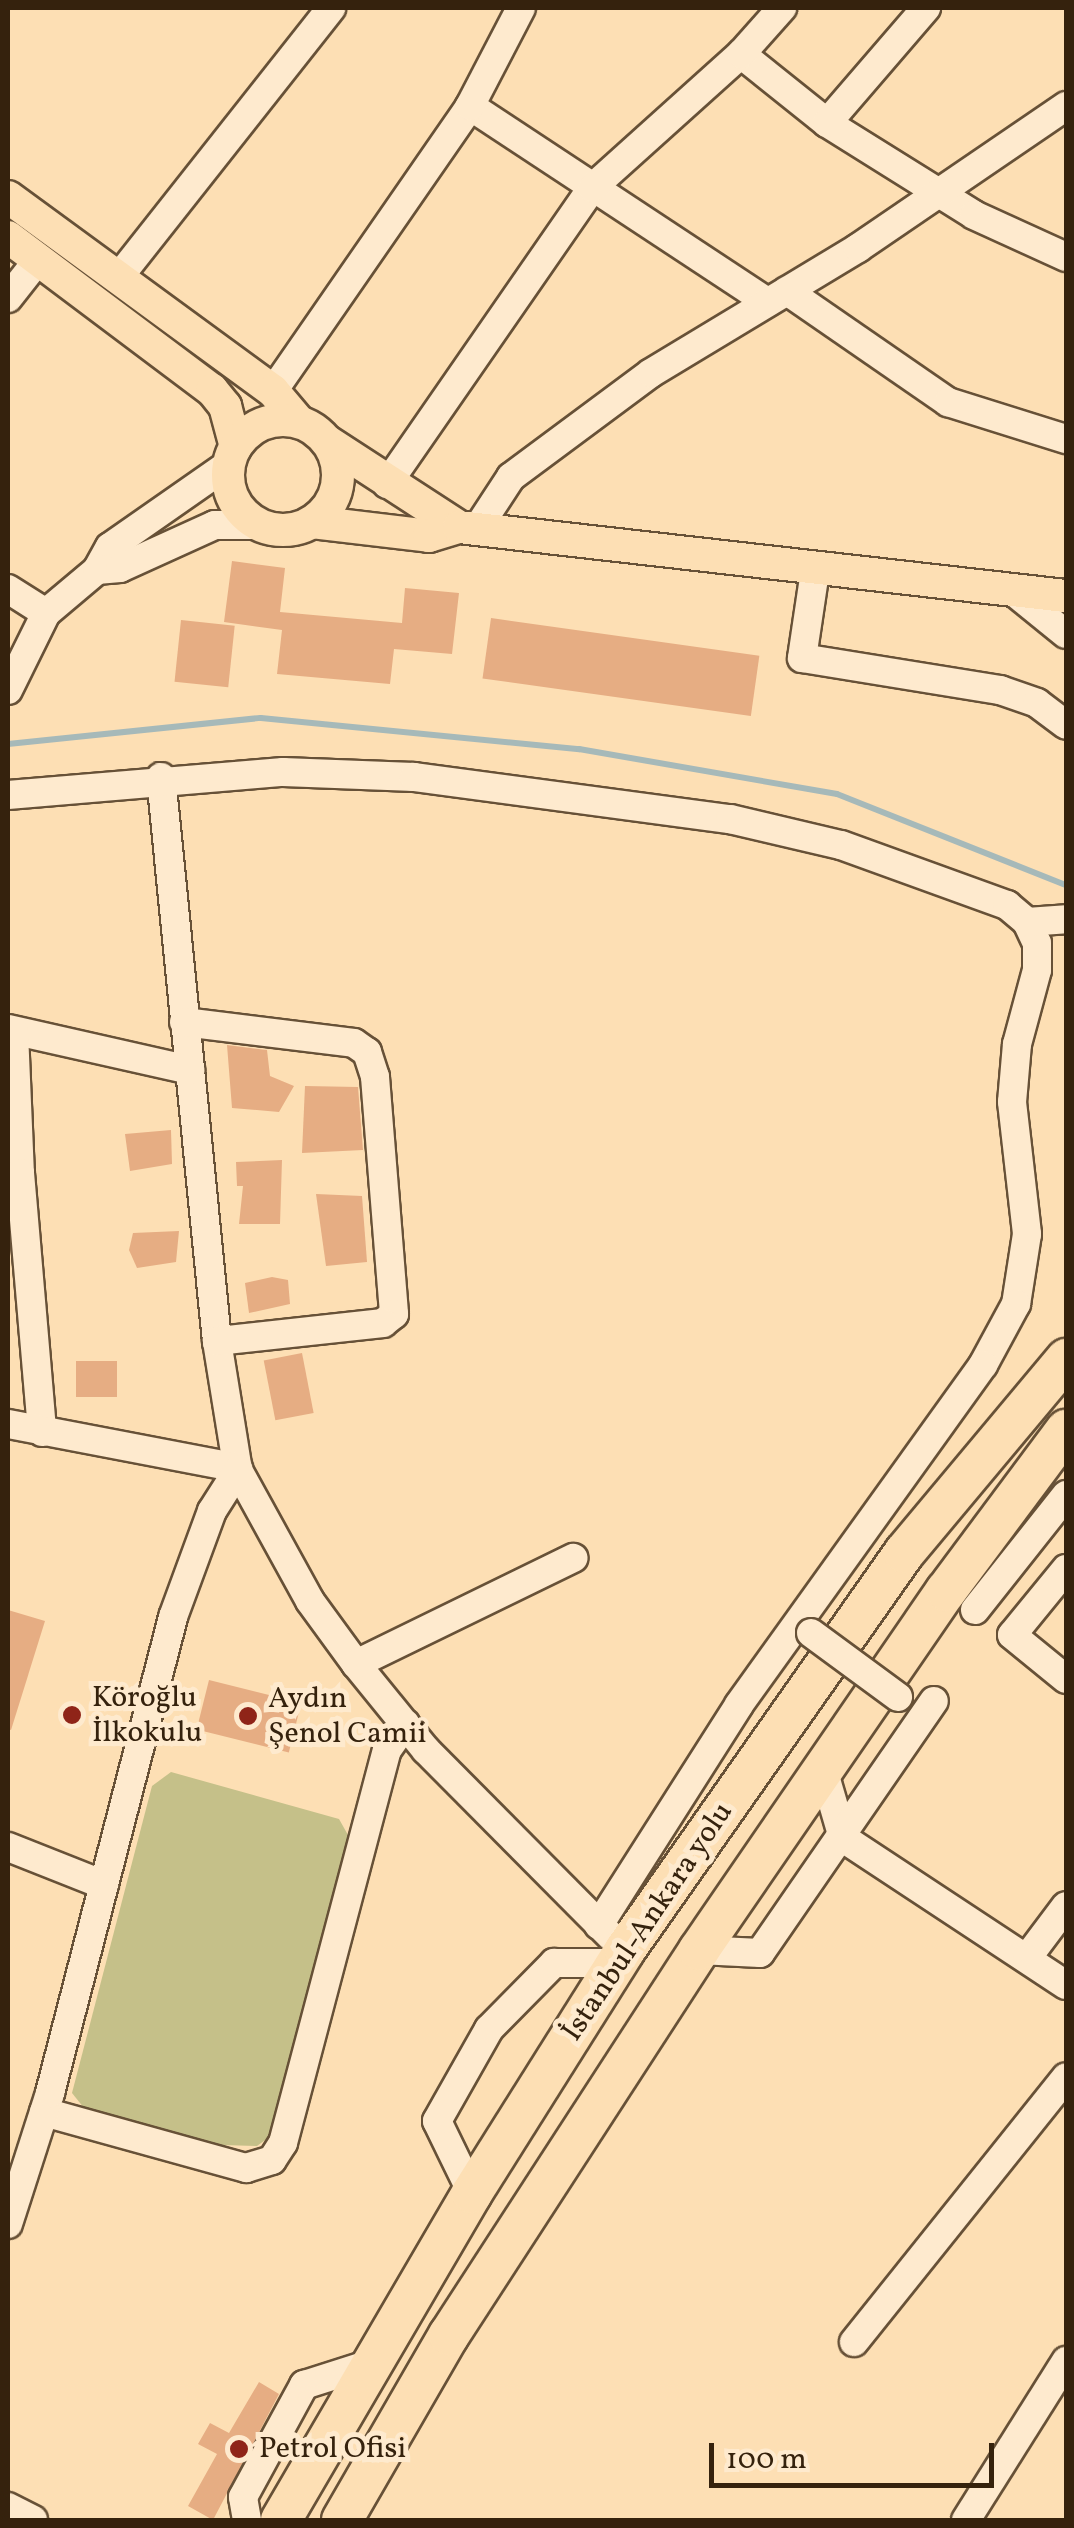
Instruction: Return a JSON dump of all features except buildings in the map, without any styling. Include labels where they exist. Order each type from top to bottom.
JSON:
[{"type":"highway","name":"İstanbul-Ankara yolu","points":[[282,2520],[614,1946],[904,1553],[1066,1359]]},
{"type":"highway","name":"İstanbul-Ankara yolu","points":[[342,2520],[449,2335],[698,1950],[823,1769],[960,1600],[1066,1430]]},
{"type":"main road","points":[[8,197],[273,390],[299,422],[387,484],[439,508],[468,528]]},
{"type":"main road","points":[[8,238],[212,390],[225,406],[234,499],[259,525],[295,529],[326,510],[339,476],[328,442]]},
{"type":"main road","points":[[232,455],[263,423],[299,422]]},
{"type":"main road","points":[[312,522],[430,536],[468,528],[1018,596],[1066,596]]},
{"type":"street","points":[[273,390],[470,106],[521,8]]},
{"type":"street","points":[[387,484],[592,188],[741,54],[782,8]]},
{"type":"street","points":[[826,123],[926,8]]},
{"type":"street","points":[[118,278],[322,11]]},
{"type":"street","points":[[741,54],[826,123],[942,191],[974,215],[1066,258]]},
{"type":"street","points":[[470,106],[592,188],[948,402],[1066,439]]},
{"type":"street","points":[[468,528],[526,464],[651,373],[942,191],[1054,128],[1066,106]]},
{"type":"street","points":[[8,298],[38,260]]},
{"type":"street","points":[[8,688],[46,613],[97,570],[110,547],[232,455]]},
{"type":"street","points":[[97,570],[120,568],[215,525],[259,525]]},
{"type":"street","points":[[815,571],[802,658],[1000,690],[1037,703],[1066,725]]},
{"type":"street","points":[[8,589],[46,613]]},
{"type":"street","points":[[1018,596],[1066,634]]},
{"type":"street","points":[[8,795],[161,777],[283,772],[414,777],[730,819],[841,844],[1007,905],[1027,922],[1037,943],[1037,970],[1017,1044],[1012,1102],[1027,1234],[1016,1304],[982,1365],[739,1706],[614,1946],[554,1963],[489,2029],[437,2122],[472,2192]]},
{"type":"street","points":[[161,777],[218,1342],[238,1469],[310,1601],[356,1664],[406,1724],[614,1946]]},
{"type":"street","points":[[1027,922],[1066,919]]},
{"type":"street","points":[[184,1022],[354,1043],[367,1052],[376,1077],[394,1314],[383,1323],[218,1342]]},
{"type":"street","points":[[42,1432],[11,1030],[190,1070]]},
{"type":"street","points":[[8,1214],[20,1172]]},
{"type":"street","points":[[8,1424],[238,1469]]},
{"type":"street","points":[[8,2218],[44,2112],[173,1617],[212,1512],[238,1469]]},
{"type":"street","points":[[1066,1495],[960,1600],[1012,1635],[1066,1679]]},
{"type":"street","points":[[356,1664],[573,1558]]},
{"type":"street","points":[[1012,1635],[1066,1569]]},
{"type":"street","points":[[811,1633],[898,1696]]},
{"type":"street","points":[[698,1950],[760,1953],[934,1701]]},
{"type":"street","points":[[44,2112],[246,2168],[272,2160],[283,2143],[387,1750],[406,1724]]},
{"type":"street","points":[[823,1769],[842,1838],[1066,1985]]},
{"type":"street","points":[[8,1846],[104,1885]]},
{"type":"street","points":[[1026,1958],[1066,1906]]},
{"type":"street","points":[[854,2342],[1066,2078]]},
{"type":"street","points":[[966,2520],[1066,2361]]},
{"type":"street","points":[[247,2520],[243,2497],[304,2386],[370,2364]]},
{"type":"street","points":[[8,2507],[33,2520]]},
{"type":"shaded area","points":[[171,1772],[339,1819],[348,1835],[268,2138],[257,2146],[222,2145],[84,2108],[72,2093],[152,1786]]},
{"type":"waterway","points":[[8,744],[261,718],[579,749],[837,794],[1066,885]]},
{"type":"place","name":"Köroğlu İlkokulu","points":[[72,1715]]},
{"type":"place","name":"Aydın Şenol Camii","points":[[248,1716]]},
{"type":"place","name":"Petrol Ofisi","points":[[239,2449]]}]
